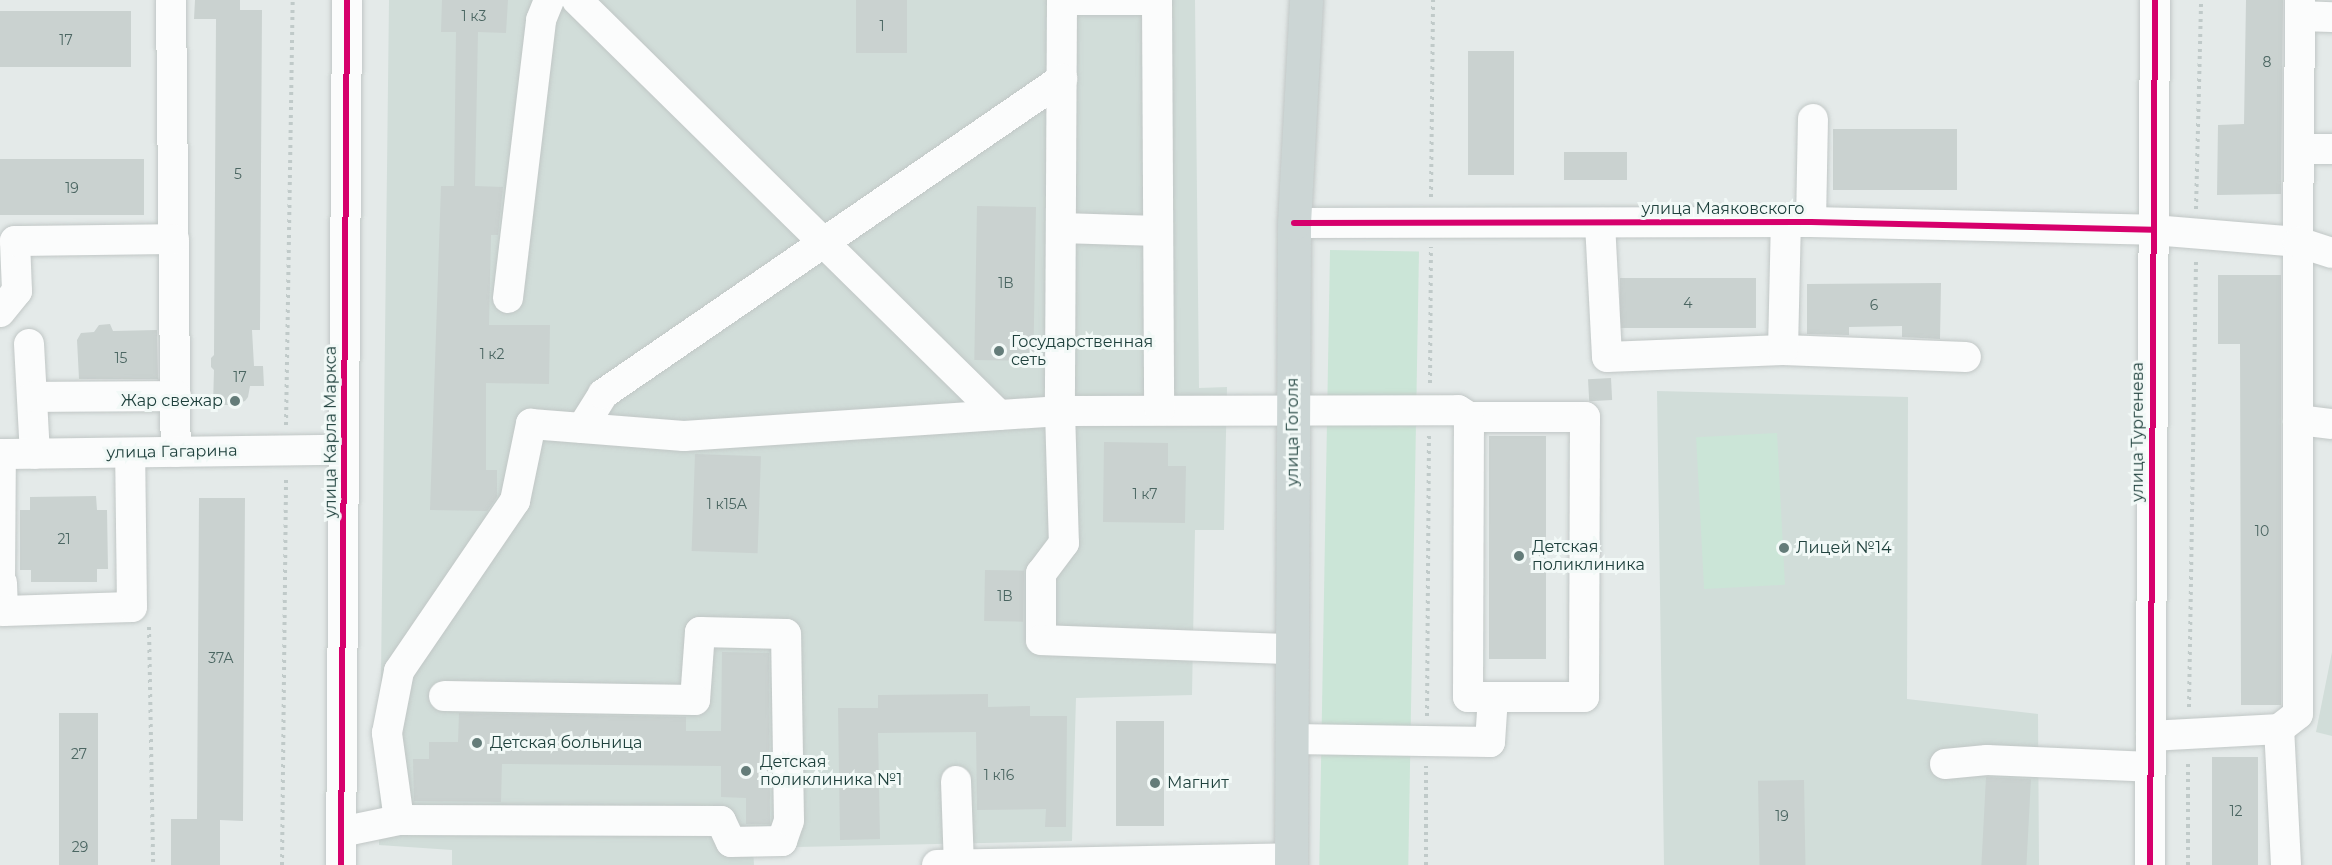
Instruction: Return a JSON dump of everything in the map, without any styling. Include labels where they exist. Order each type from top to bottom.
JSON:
[{"type":"main road","name":"улица Гоголя","points":[[1291,862],[1294,223],[1306,0]]},
{"type":"street","points":[[171,0],[176,452]]},
{"type":"street","name":"улица Карла Маркса","points":[[341,865],[347,0]]},
{"type":"street","points":[[508,298],[541,20],[549,0]]},
{"type":"street","points":[[577,0],[999,415]]},
{"type":"street","points":[[1159,411],[1157,0],[1062,0],[1060,411],[1064,543],[1041,573],[1041,639],[1292,649]]},
{"type":"street","name":"улица Тургенева","points":[[2150,865],[2155,0]]},
{"type":"street","points":[[2151,736],[2279,729],[2298,714],[2300,8],[2332,17]]},
{"type":"street","points":[[582,428],[603,394],[1062,79]]},
{"type":"street","points":[[1783,350],[1813,119]]},
{"type":"street","points":[[2299,149],[2332,149]]},
{"type":"street","name":"улица Маяковского","points":[[1294,223],[1799,222],[2153,230],[2298,242],[2332,253]]},
{"type":"street","points":[[1600,223],[1607,357],[1783,350],[1966,357]]},
{"type":"street","points":[[1061,228],[1158,231]]},
{"type":"street","points":[[0,312],[18,291],[15,241],[174,239]]},
{"type":"street","points":[[29,344],[35,454]]},
{"type":"street","points":[[32,397],[176,396]]},
{"type":"street","points":[[399,820],[387,733],[399,670],[515,501],[531,424],[684,436],[1060,411],[1458,410],[1468,417],[1585,417],[1584,697],[1468,697],[1468,417]]},
{"type":"street","points":[[2298,420],[2332,424]]},
{"type":"street","name":"улица Гагарина","points":[[1,454],[344,450]]},
{"type":"street","points":[[1,454],[3,611],[132,607],[130,453]]},
{"type":"street","points":[[341,832],[399,820],[721,821],[731,842],[782,841],[789,821],[786,634],[700,632],[695,700],[444,696]]},
{"type":"street","points":[[1292,739],[1490,742],[1493,697]]},
{"type":"street","points":[[2279,729],[2286,865]]},
{"type":"street","points":[[1945,764],[1988,760],[2151,767]]},
{"type":"street","points":[[956,781],[951,864],[1291,862]]},
{"type":"path","points":[[2188,865],[2188,734],[2201,0]]},
{"type":"path","points":[[149,617],[153,865]]},
{"type":"shaded area","points":[[389,0],[1195,0],[1199,388],[1227,387],[1224,530],[1195,530],[1192,695],[1076,698],[1072,841],[753,848],[754,865],[452,865],[452,850],[379,845]]},
{"type":"shaded area","name":"Лицей №14","points":[[1657,391],[1908,397],[1907,699],[2038,714],[2039,865],[1664,865]]},
{"type":"shaded area","points":[[2332,652],[2332,736],[2316,732]]},
{"type":"green space","points":[[1330,250],[1419,252],[1408,865],[1319,865]]},
{"type":"green space","points":[[1777,433],[1785,585],[1704,589],[1696,437]]},
{"type":"building","points":[[195,0],[240,0],[240,10],[262,10],[260,330],[252,330],[254,366],[263,366],[264,386],[250,386],[245,401],[232,405],[213,405],[214,370],[211,367],[211,358],[214,355],[216,19],[194,19]]},
{"type":"building","points":[[442,0],[508,0],[506,33],[478,32],[475,186],[503,187],[498,235],[491,235],[489,325],[550,325],[549,384],[486,383],[486,470],[497,470],[497,497],[487,511],[430,510],[441,186],[454,186],[456,32],[441,32]]},
{"type":"building","points":[[856,0],[907,0],[907,53],[856,53]]},
{"type":"building","points":[[2246,0],[2283,0],[2281,194],[2217,195],[2218,125],[2244,124]]},
{"type":"building","points":[[0,11],[131,11],[131,67],[0,67]]},
{"type":"building","points":[[1468,51],[1514,51],[1514,175],[1468,175]]},
{"type":"building","points":[[1833,129],[1957,129],[1957,190],[1833,190]]},
{"type":"building","points":[[1564,152],[1627,152],[1627,180],[1564,180]]},
{"type":"building","points":[[0,159],[144,159],[144,215],[0,215]]},
{"type":"building","points":[[977,206],[1036,207],[1033,361],[974,360]]},
{"type":"building","points":[[2218,275],[2281,275],[2281,705],[2241,705],[2240,344],[2218,344]]},
{"type":"building","points":[[1620,278],[1756,278],[1756,328],[1620,328]]},
{"type":"building","points":[[1941,283],[1940,339],[1902,337],[1902,326],[1849,327],[1849,335],[1807,334],[1807,284]]},
{"type":"building","points":[[110,324],[113,331],[157,330],[158,379],[79,379],[77,340],[81,333],[94,332],[99,325]]},
{"type":"building","points":[[1611,378],[1612,400],[1589,401],[1588,379]]},
{"type":"building","points":[[1489,436],[1546,436],[1546,659],[1489,659]]},
{"type":"building","points":[[1104,442],[1168,443],[1168,466],[1186,466],[1185,523],[1103,522]]},
{"type":"building","points":[[695,454],[761,456],[758,553],[692,551]]},
{"type":"building","points":[[96,496],[97,510],[107,510],[108,569],[97,569],[97,582],[31,582],[31,570],[20,570],[20,510],[30,510],[30,497]]},
{"type":"building","points":[[199,498],[245,498],[243,821],[220,820],[220,865],[171,865],[171,819],[197,819]]},
{"type":"building","points":[[985,570],[1024,571],[1023,622],[984,621]]},
{"type":"building","points":[[722,652],[769,653],[770,824],[746,824],[746,798],[721,797],[721,766],[502,764],[501,802],[414,801],[413,759],[429,759],[429,742],[458,742],[459,713],[686,717],[686,731],[721,731]]},
{"type":"building","points":[[988,694],[988,707],[1030,706],[1030,716],[1067,716],[1066,827],[1045,827],[1046,809],[977,810],[976,732],[878,733],[880,839],[840,840],[838,708],[878,708],[878,695]]},
{"type":"building","points":[[59,713],[98,713],[98,865],[59,865]]},
{"type":"building","points":[[1116,721],[1164,721],[1164,826],[1116,826]]},
{"type":"building","points":[[2212,757],[2258,757],[2258,865],[2212,865]]},
{"type":"building","points":[[1986,777],[2031,779],[2026,865],[1981,865]]},
{"type":"building","points":[[1804,780],[1805,865],[1759,865],[1758,781]]},
{"type":"cycle path","points":[[341,865],[347,0]]},
{"type":"cycle path","points":[[2150,865],[2155,0]]},
{"type":"cycle path","points":[[1294,223],[1811,222],[2153,230]]},
{"type":"place","name":"Государственная сеть","points":[[999,351]]},
{"type":"place","name":"Жар свежар","points":[[235,401]]},
{"type":"place","name":"Лицей №14","points":[[1784,548]]},
{"type":"place","name":"Детская поликлиника","points":[[1519,556]]},
{"type":"place","name":"Детская больница","points":[[477,743]]},
{"type":"place","name":"Детская поликлиника №1","points":[[746,771]]},
{"type":"place","name":"Магнит","points":[[1155,783]]}]
